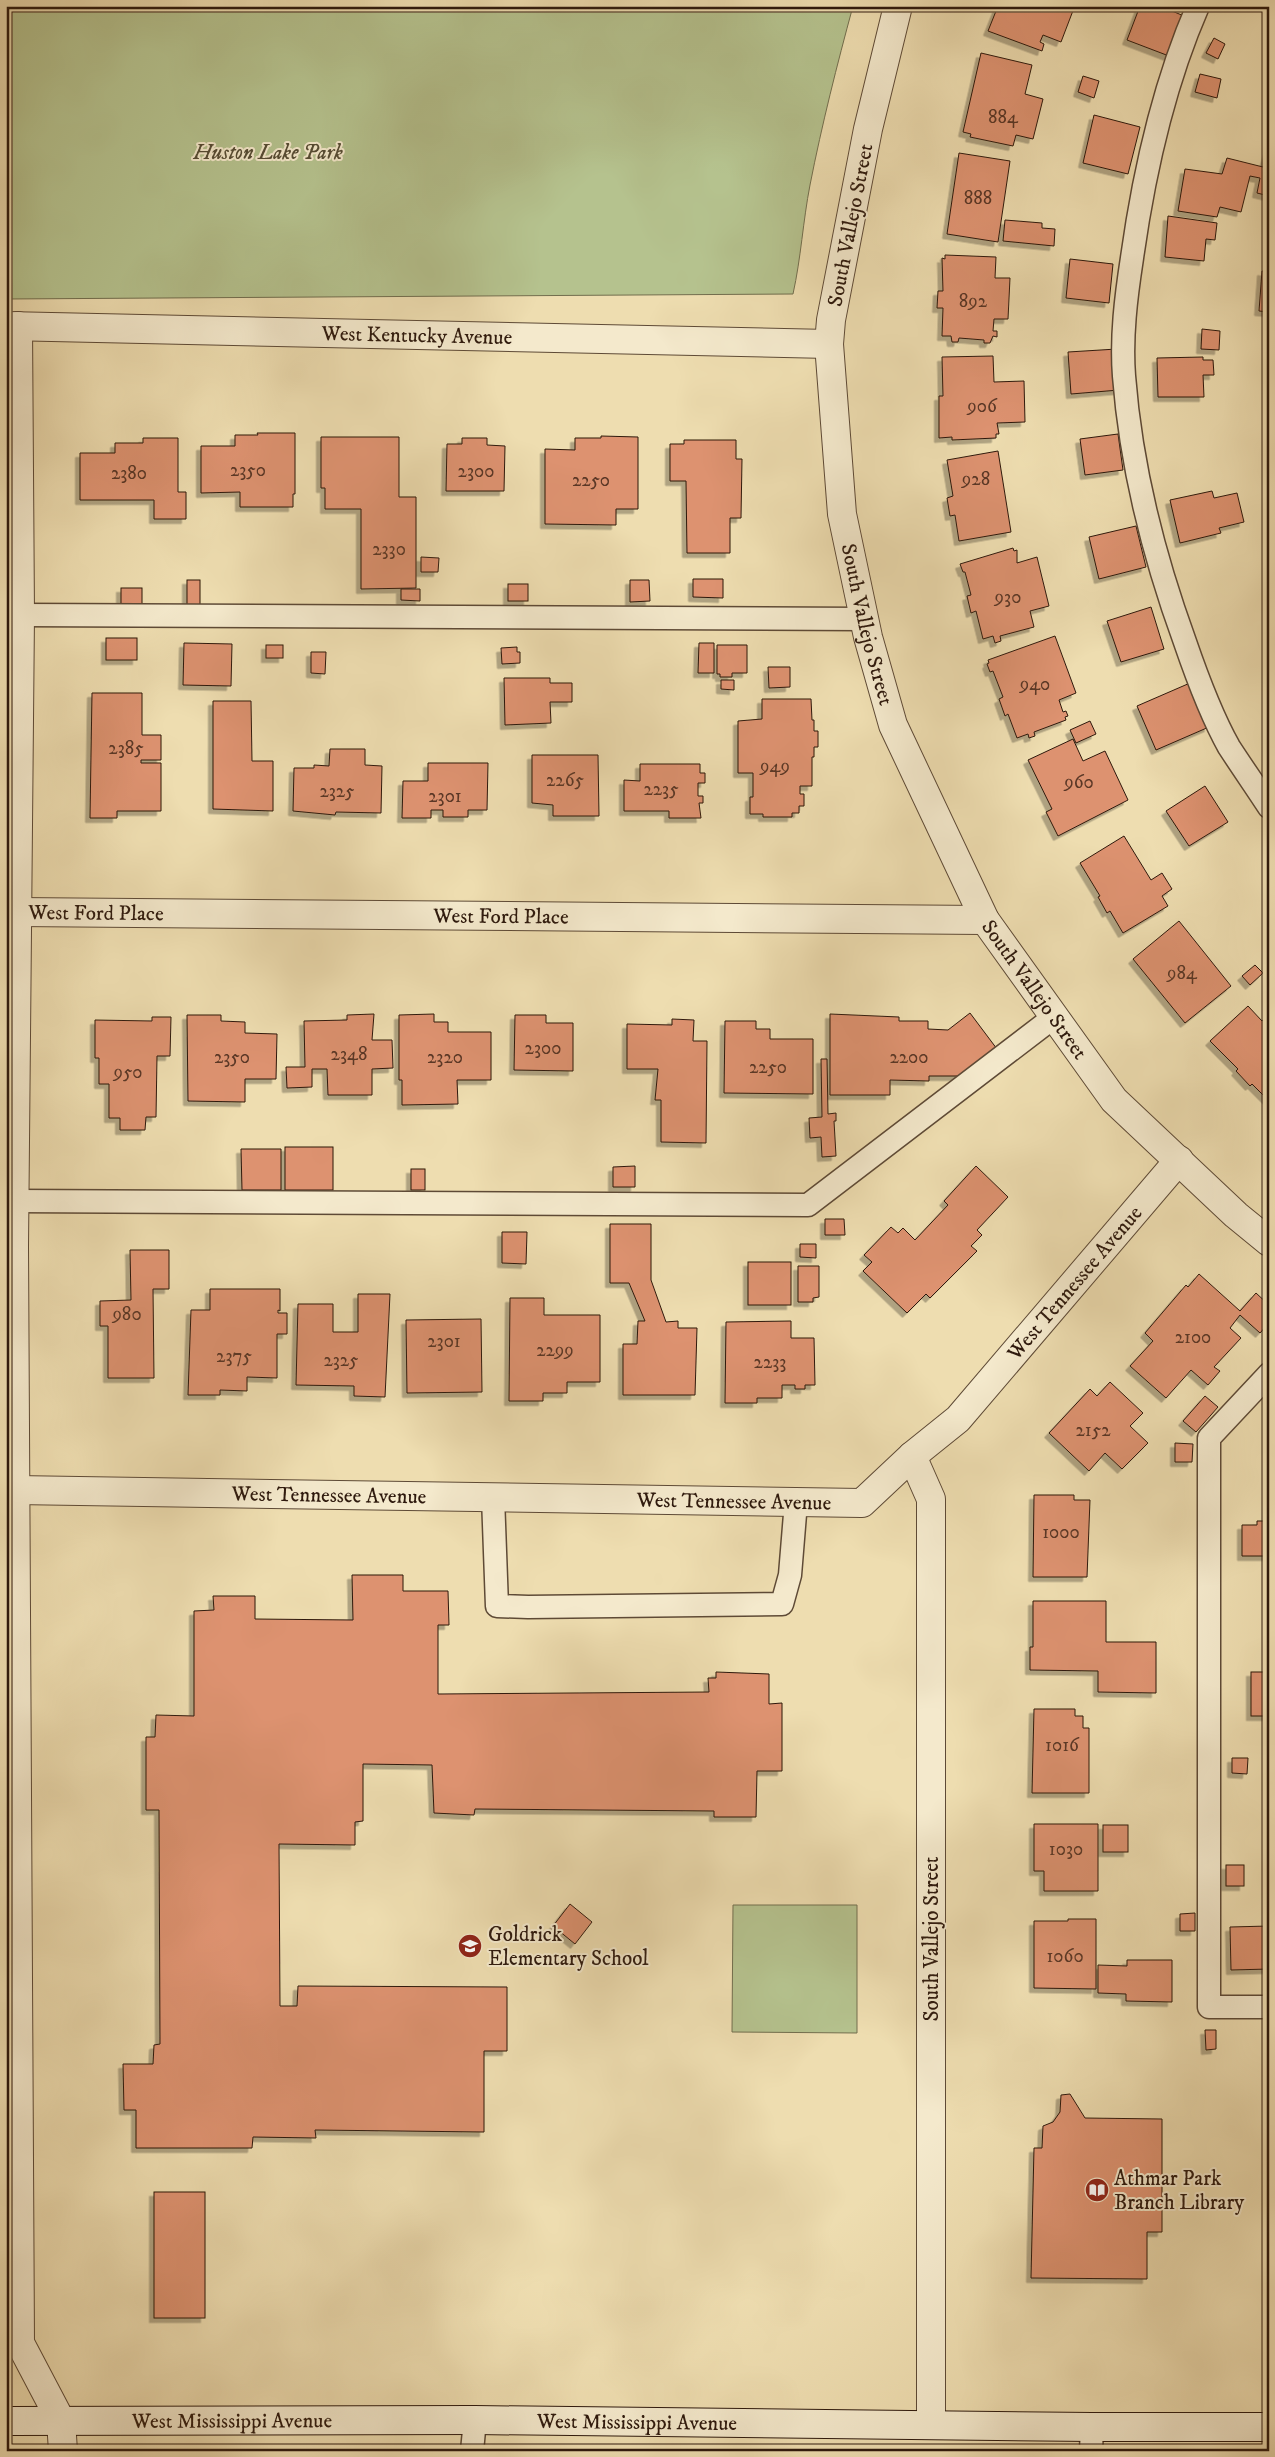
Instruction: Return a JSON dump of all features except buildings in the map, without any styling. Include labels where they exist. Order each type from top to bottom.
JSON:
[{"type":"street","name":"South Vallejo Street","points":[[898,6],[868,129],[831,320],[829,344],[842,514],[864,619],[893,725],[985,920],[1114,1100],[1179,1160]]},
{"type":"street","name":"West Kentucky Avenue","points":[[12,326],[829,344]]},
{"type":"street","points":[[12,326],[20,615],[14,1201],[10,1246],[15,1490],[20,2343],[61,2421],[63,2451]]},
{"type":"street","name":"West Ford Place","points":[[16,912],[985,920]]},
{"type":"street","points":[[1179,1160],[1236,1215],[1269,1242]]},
{"type":"street","name":"West Tennessee Avenue","points":[[15,1490],[862,1503],[912,1456],[958,1419],[1179,1160]]},
{"type":"street","name":"South Vallejo Street","points":[[912,1456],[930,1499],[931,2425]]},
{"type":"street","name":"West Mississippi Avenue","points":[[6,2421],[475,2420],[931,2425],[1091,2439],[1269,2427]]},
{"type":"lane","points":[[1198,6],[1185,36],[1160,113],[1138,210],[1126,302],[1124,375],[1138,476],[1162,580],[1195,673],[1228,746],[1269,807]]},
{"type":"lane","points":[[20,615],[864,619]]},
{"type":"lane","points":[[14,1201],[808,1205],[1054,1017]]},
{"type":"lane","points":[[1269,1374],[1209,1438],[1209,2007],[1269,2007]]},
{"type":"lane","points":[[493,1497],[497,1606],[528,1607],[782,1604],[790,1575],[796,1502]]},
{"type":"lane","points":[[472,2451],[475,2420]]},
{"type":"green space","name":"Huston Lake Park","points":[[6,6],[853,6],[815,162],[793,294],[6,299]]},
{"type":"green space","points":[[733,1905],[857,1905],[857,2033],[732,2032]]},
{"type":"place","name":"Goldrick Elementary School","points":[[470,1946]]},
{"type":"place","name":"Athmar Park Branch Library","points":[[1097,2190]]}]
